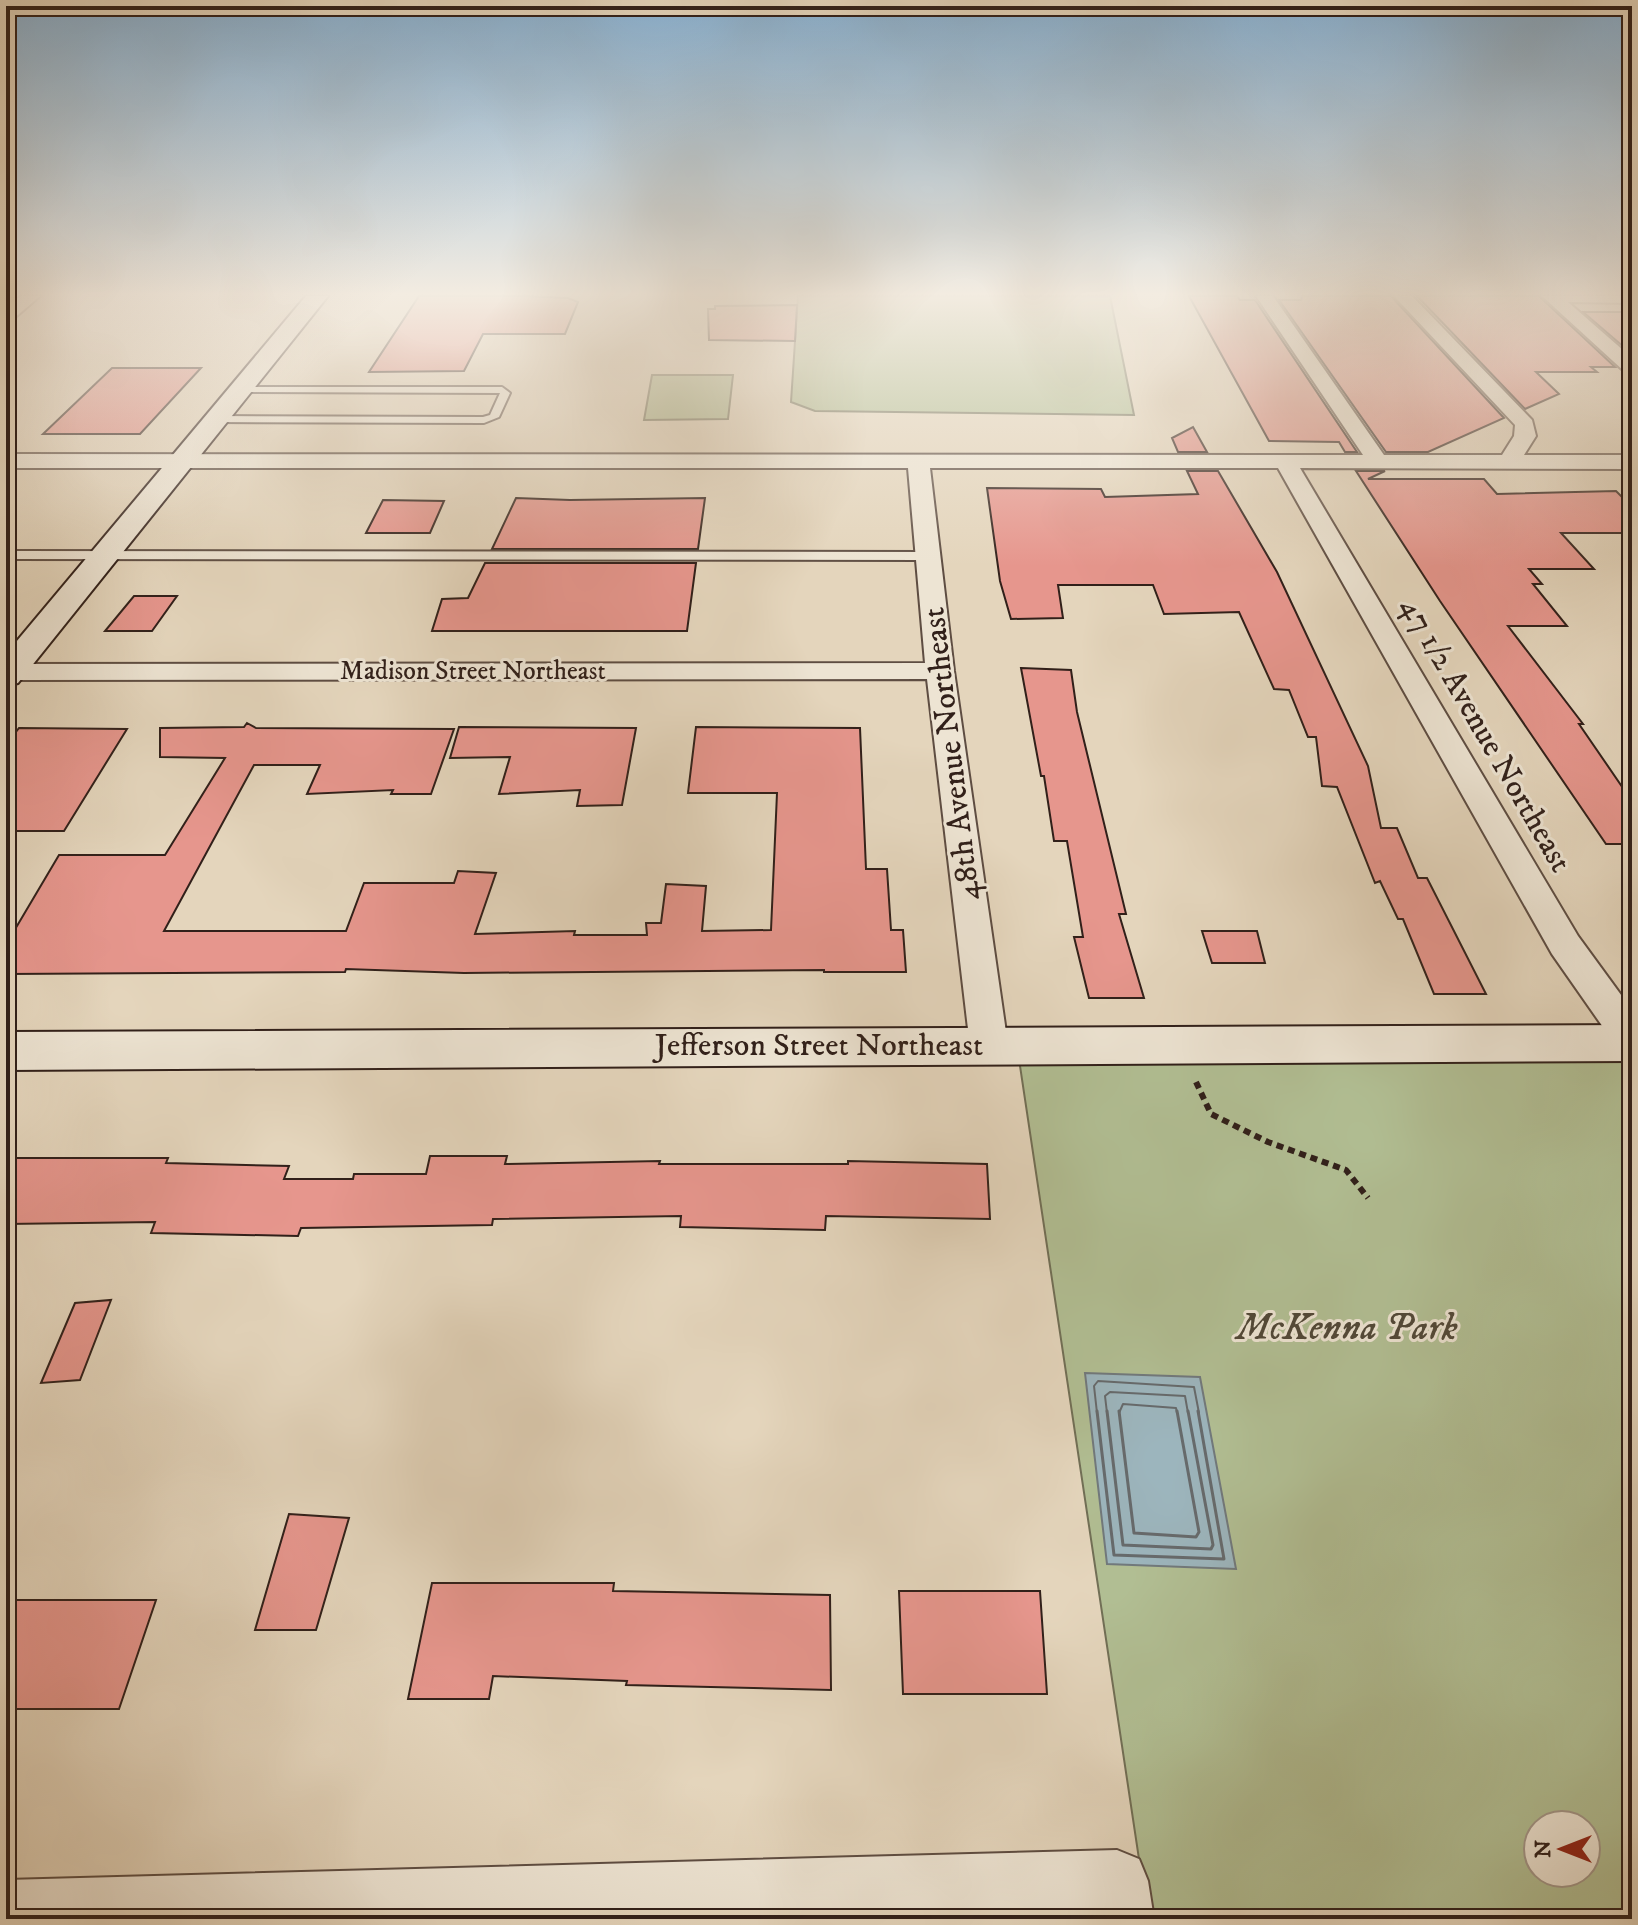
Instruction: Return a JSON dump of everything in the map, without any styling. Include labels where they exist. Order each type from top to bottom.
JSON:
[{"type":"street","points":[[7,673],[243,386]]},
{"type":"street","points":[[1326,386],[1378,462]]},
{"type":"street","points":[[1488,386],[1525,424],[1525,436],[1508,463]]},
{"type":"street","points":[[6,461],[1632,462]]},
{"type":"street","name":"48th Avenue Northeast","points":[[918,462],[940,671],[989,1046]]},
{"type":"street","name":"47 1/2 Avenue Northeast","points":[[1285,462],[1565,945],[1632,1041]]},
{"type":"street","name":"Madison Street Northeast","points":[[7,673],[940,671]]},
{"type":"street","name":"Jefferson Street Northeast","points":[[6,1051],[1632,1041]]},
{"type":"street","points":[[6,1911],[1120,1900]]},
{"type":"lane","points":[[217,419],[484,420],[494,417],[505,393],[502,390],[240,390]]},
{"type":"lane","points":[[6,555],[929,556]]},
{"type":"path","points":[[1178,1045],[1211,1114],[1268,1142],[1346,1170],[1368,1198]]},
{"type":"green space","points":[[650,386],[732,386],[728,419],[644,420]]},
{"type":"green space","points":[[792,386],[1128,386],[1134,415],[815,411],[791,402]]},
{"type":"green space","name":"McKenna Park","points":[[1632,1041],[1632,1919],[1148,1919],[1017,1046]]},
{"type":"water","points":[[1085,1373],[1200,1377],[1236,1569],[1107,1564]]},
{"type":"building","points":[[93,386],[185,386],[140,434],[43,434]]},
{"type":"building","points":[[1239,386],[1313,386],[1357,452],[1345,452],[1339,442],[1269,441]]},
{"type":"building","points":[[1339,386],[1474,386],[1504,418],[1428,452],[1386,452]]},
{"type":"building","points":[[1503,386],[1550,386],[1559,394],[1525,409]]},
{"type":"building","points":[[1193,427],[1207,452],[1178,452],[1172,438]]},
{"type":"building","points":[[1187,471],[1218,471],[1277,572],[1368,766],[1381,828],[1397,828],[1418,878],[1427,878],[1486,994],[1434,994],[1403,919],[1398,919],[1380,881],[1375,883],[1337,787],[1322,786],[1316,737],[1308,737],[1289,690],[1274,689],[1239,612],[1164,614],[1153,585],[1058,585],[1063,618],[1011,619],[1000,581],[987,488],[1101,489],[1105,497],[1198,494]]},
{"type":"building","points":[[1356,471],[1385,471],[1368,479],[1484,479],[1497,494],[1616,491],[1632,507],[1632,533],[1561,533],[1594,569],[1529,569],[1542,584],[1533,584],[1567,626],[1508,626],[1583,724],[1579,724],[1625,791],[1632,792],[1632,844],[1606,844],[1440,601]]},
{"type":"building","points":[[516,498],[705,498],[698,549],[492,549]]},
{"type":"building","points":[[383,500],[444,501],[430,533],[366,533]]},
{"type":"building","points":[[485,563],[696,563],[687,631],[432,631],[442,599],[468,598]]},
{"type":"building","points":[[134,596],[177,596],[152,631],[105,631]]},
{"type":"building","points":[[1021,668],[1071,670],[1077,712],[1126,914],[1119,914],[1144,998],[1089,998],[1074,937],[1083,937],[1067,841],[1054,841]]},
{"type":"building","points":[[247,723],[256,728],[454,729],[431,794],[391,794],[393,790],[307,794],[320,765],[254,765],[164,931],[346,931],[364,883],[454,883],[458,871],[496,873],[475,934],[575,931],[574,935],[647,935],[646,923],[661,923],[666,884],[706,886],[702,931],[771,930],[777,793],[688,793],[696,727],[860,728],[866,869],[887,869],[891,930],[903,930],[906,972],[464,973],[346,969],[345,972],[6,974],[6,931],[14,931],[59,855],[165,855],[225,758],[160,757],[160,728],[244,727]]},
{"type":"building","points":[[459,727],[636,728],[622,805],[577,806],[580,790],[499,794],[510,757],[450,758]]},
{"type":"building","points":[[19,728],[127,729],[64,831],[6,831],[6,745]]},
{"type":"building","points":[[1202,931],[1257,931],[1265,963],[1212,963]]},
{"type":"building","points":[[430,1156],[507,1156],[505,1164],[660,1161],[659,1164],[848,1164],[848,1161],[987,1164],[990,1219],[826,1216],[825,1230],[680,1227],[681,1216],[493,1219],[492,1225],[301,1228],[298,1236],[151,1233],[155,1222],[6,1224],[6,1158],[168,1158],[166,1163],[289,1166],[284,1179],[353,1179],[354,1174],[426,1174]]},
{"type":"building","points":[[111,1300],[80,1380],[41,1383],[75,1303]]},
{"type":"building","points":[[289,1514],[349,1518],[316,1630],[255,1630]]},
{"type":"building","points":[[432,1583],[614,1583],[613,1591],[830,1595],[831,1690],[626,1685],[627,1681],[493,1676],[489,1699],[408,1699]]},
{"type":"building","points":[[899,1591],[1040,1591],[1047,1694],[903,1694]]},
{"type":"building","points":[[6,1600],[156,1600],[119,1709],[6,1709]]}]
